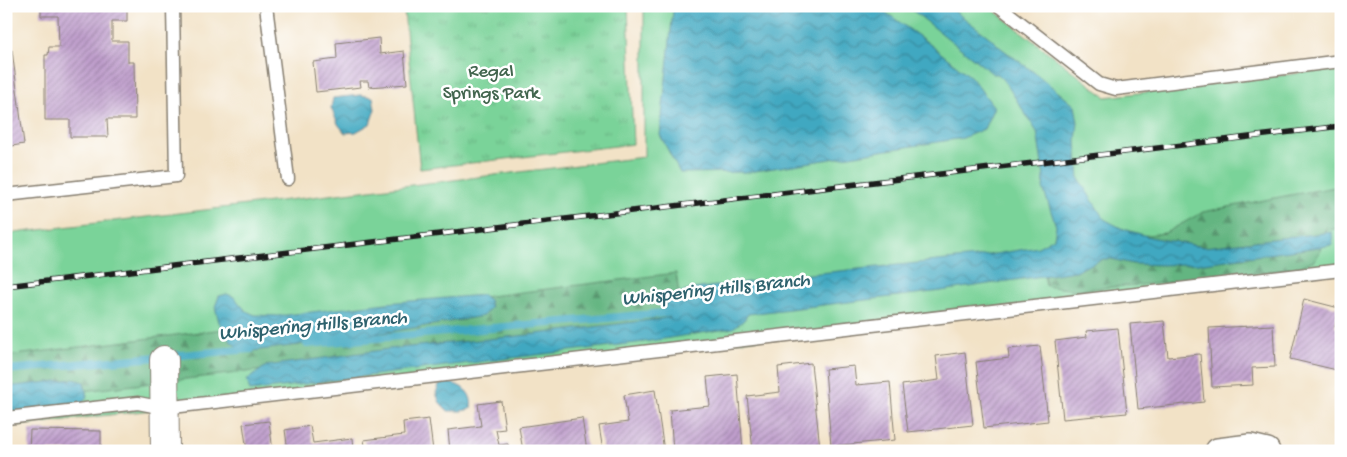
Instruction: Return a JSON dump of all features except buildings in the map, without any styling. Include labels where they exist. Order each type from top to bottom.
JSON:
[{"type":"street","points":[[164,360],[164,451]]},
{"type":"street","points":[[1218,451],[1250,447],[1266,451]]},
{"type":"lane","points":[[6,195],[176,176],[173,6]]},
{"type":"lane","points":[[266,6],[288,179]]},
{"type":"lane","points":[[999,6],[1099,84],[1116,89],[1341,61]]},
{"type":"lane","points":[[6,418],[138,403],[164,408],[1341,270]]},
{"type":"green space","name":"Regal Springs Park","points":[[434,6],[628,6],[633,144],[420,169],[404,11]]},
{"type":"green space","points":[[644,6],[988,6],[1106,97],[1341,68],[1341,271],[6,427],[6,234],[644,157]]},
{"type":"green space","points":[[1341,186],[1341,228],[1326,230],[1316,259],[1298,268],[1163,283],[1075,290],[1046,286],[1042,263],[1131,237],[1165,233],[1203,212]]},
{"type":"green space","points":[[676,273],[683,321],[6,400],[6,356]]},
{"type":"water","points":[[678,6],[877,6],[971,77],[994,107],[984,129],[963,138],[749,172],[680,173],[660,135],[673,11]]},
{"type":"water","points":[[907,6],[948,6],[1075,106],[1078,122],[1076,141],[1079,179],[1104,219],[1121,228],[1150,237],[1204,247],[1332,232],[1333,245],[1205,263],[1133,264],[1103,259],[1076,271],[941,291],[748,314],[744,320],[733,328],[644,342],[250,391],[247,380],[266,366],[389,349],[659,319],[670,317],[664,308],[669,296],[693,289],[810,274],[976,257],[1038,247],[1054,238],[1056,226],[1043,188],[1044,177],[1037,132],[998,74],[993,74]]},
{"type":"water","points":[[360,95],[373,97],[375,109],[370,124],[356,132],[345,133],[338,124],[331,108],[333,98]]},
{"type":"water","points":[[227,294],[234,297],[246,311],[255,315],[278,316],[386,303],[483,295],[489,300],[491,307],[483,316],[253,351],[242,350],[231,342],[219,322],[215,307],[219,296]]},
{"type":"water","points":[[74,379],[84,382],[87,396],[81,407],[6,417],[6,387]]},
{"type":"water","points":[[445,382],[465,390],[470,398],[471,409],[448,411],[440,403],[436,393],[439,385]]},
{"type":"waterway","name":"Whispering Hills Branch","points":[[307,344],[677,312]]},
{"type":"waterway","name":"Whispering Hills Branch","points":[[6,370],[251,349]]},
{"type":"railway","points":[[6,286],[1341,126]]}]
